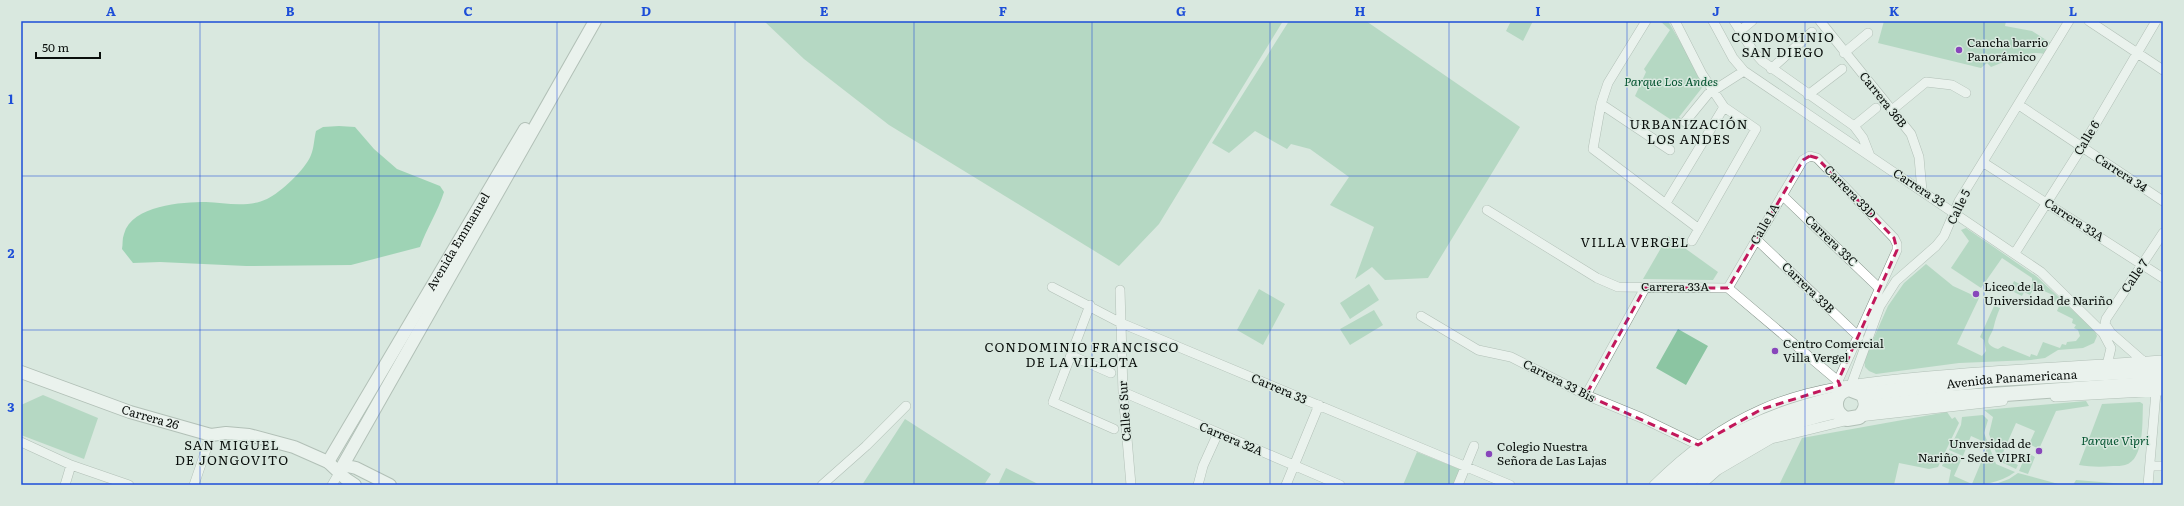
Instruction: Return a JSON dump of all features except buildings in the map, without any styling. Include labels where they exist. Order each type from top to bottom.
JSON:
[{"type":"main road","name":"Avenida Panamericana","points":[[1668,485],[1699,458],[1751,426],[1778,414],[1848,398],[1995,374],[2163,370]]},
{"type":"main road","name":"Avenida Panamericana","points":[[1684,485],[1712,463],[1741,444],[1848,398],[1947,398],[2161,389]]},
{"type":"street","name":"Avenida Emmanuel","points":[[342,473],[588,21]]},
{"type":"street","name":"Avenida Emmanuel","points":[[342,473],[595,21]]},
{"type":"street","points":[[1646,21],[1608,83],[1601,104],[1593,149],[1699,229]]},
{"type":"street","points":[[1674,21],[1712,90],[1724,107],[1755,127],[1756,131],[1692,242]]},
{"type":"street","name":"Carrera 33","points":[[1713,21],[1733,58],[1744,71],[2041,272],[2103,333],[2110,348],[2107,365]]},
{"type":"street","points":[[1734,21],[1753,52],[1771,69],[1854,126],[1863,138],[1870,156]]},
{"type":"street","points":[[1740,31],[1752,21]]},
{"type":"street","name":"Carrera 36B","points":[[1820,21],[1844,53],[1911,134],[1919,157],[1922,191]]},
{"type":"street","name":"Calle 5","points":[[1848,398],[1880,306],[1896,281],[1936,246],[1944,236],[1954,212],[2069,21]]},
{"type":"street","points":[[2089,21],[2163,70]]},
{"type":"street","name":"Calle 6","points":[[2015,253],[2082,147],[2156,21]]},
{"type":"street","points":[[1771,69],[1812,32]]},
{"type":"street","points":[[1844,53],[1868,33]]},
{"type":"street","points":[[1808,95],[1842,69]]},
{"type":"street","points":[[1685,122],[1712,90],[1744,71]]},
{"type":"street","points":[[1892,110],[1926,82],[1952,85],[1966,93]]},
{"type":"street","points":[[1601,104],[1670,150]]},
{"type":"street","name":"Carrera 34","points":[[2019,105],[2163,201]]},
{"type":"street","points":[[1666,203],[1724,107]]},
{"type":"street","points":[[1854,126],[1876,108]]},
{"type":"street","name":"Carrera 33D","points":[[1803,160],[1810,156],[1817,158],[1894,238],[1897,244],[1897,250],[1879,288]]},
{"type":"street","name":"Calle 1A","points":[[1728,288],[1803,160]]},
{"type":"street","name":"Carrera 33A","points":[[1984,162],[2163,278]]},
{"type":"street","name":"Carrera 33C","points":[[1782,195],[1879,288]]},
{"type":"street","name":"Carrera 33A","points":[[1487,210],[1597,278],[1618,287],[1728,288]]},
{"type":"street","name":"Calle 7","points":[[2143,361],[2111,333],[2105,324],[2106,319],[2163,232]]},
{"type":"street","name":"Carrera 33B","points":[[1756,239],[1859,337]]},
{"type":"street","name":"Carrera 33","points":[[1052,286],[1122,323],[1510,485]]},
{"type":"street","points":[[1586,396],[1645,288]]},
{"type":"street","points":[[1728,288],[1848,398]]},
{"type":"street","points":[[1848,398],[1859,337],[1879,288]]},
{"type":"street","name":"Calle 6 Sur","points":[[1120,290],[1123,392],[1131,485]]},
{"type":"street","points":[[1090,305],[1072,356],[1053,402],[1114,429]]},
{"type":"street","name":"Carrera 33 Bis","points":[[1421,316],[1478,350],[1511,357],[1586,396],[1642,418],[1698,445]]},
{"type":"street","points":[[1072,356],[1111,373]]},
{"type":"street","points":[[1995,374],[2163,360]]},
{"type":"street","name":"Carrera 26","points":[[21,372],[130,412],[211,435],[226,433],[274,441],[294,447],[342,473],[390,485]]},
{"type":"street","points":[[2148,485],[2161,389]]},
{"type":"street","name":"Carrera 32A","points":[[1123,392],[1340,485]]},
{"type":"street","points":[[1654,485],[1698,445],[1762,409],[1805,394],[1848,398]]},
{"type":"street","points":[[1701,485],[1718,470],[1848,398]]},
{"type":"street","points":[[822,485],[866,446],[906,406]]},
{"type":"street","points":[[1286,485],[1319,406]]},
{"type":"street","points":[[1198,485],[1203,466],[1218,434]]},
{"type":"street","points":[[194,485],[211,435]]},
{"type":"street","points":[[21,442],[71,465],[129,485]]},
{"type":"street","points":[[1458,485],[1474,446]]},
{"type":"street","points":[[65,485],[71,465]]},
{"type":"street","points":[[2150,466],[2163,466]]},
{"type":"street","points":[[332,485],[342,473]]},
{"type":"highlighted area","points":[[1810,156],[1817,158],[1894,238],[1897,250],[1838,381],[1840,385],[1762,409],[1698,445],[1586,395],[1645,288],[1728,288],[1803,160]]},
{"type":"green space","points":[[764,21],[1283,21],[1159,224],[1119,266],[889,125],[804,59]]},
{"type":"green space","points":[[1289,21],[1366,21],[1520,127],[1428,278],[1385,280],[1372,267],[1355,279],[1374,227],[1330,205],[1349,177],[1310,149],[1291,144],[1287,149],[1255,131],[1229,153],[1212,143]]},
{"type":"green space","points":[[1511,21],[1533,21],[1523,41],[1506,31]]},
{"type":"green space","name":"Parque Los Andes","points":[[1660,21],[1668,21],[1705,84],[1679,117],[1685,121],[1682,127],[1635,96],[1646,72],[1644,69],[1670,30]]},
{"type":"green space","points":[[1884,21],[2006,21],[2005,26],[2032,31],[2051,43],[2045,54],[2031,53],[1991,67],[1987,63],[1981,68],[1878,43]]},
{"type":"green space","points":[[323,127],[355,127],[374,149],[397,169],[440,186],[444,192],[420,247],[351,265],[246,266],[160,262],[133,263],[122,249],[123,236],[129,224],[147,211],[172,204],[184,203],[206,202],[244,204],[260,202],[273,196],[298,174],[308,161],[312,152],[316,131]]},
{"type":"green space","name":"Liceo de la Universidad de Nariño","points":[[1966,228],[2036,276],[2095,331],[2097,336],[2094,343],[2083,348],[2058,350],[2045,358],[2031,360],[1959,363],[1876,374],[1869,371],[1865,367],[1864,360],[1888,306],[1904,283],[1926,264],[1953,286],[1979,298],[1957,344],[1982,356],[1986,351],[1984,340],[1980,337],[1994,306],[2000,308],[1988,342],[1993,347],[1998,349],[2003,346],[2030,357],[2031,354],[2037,356],[2043,342],[2060,348],[2062,344],[2066,345],[2067,342],[2076,341],[2080,336],[2078,330],[2074,328],[2076,325],[2072,323],[2073,319],[2057,311],[2060,304],[2051,300],[2053,295],[2035,287],[2030,295],[2024,292],[2022,296],[2010,290],[2014,281],[2027,288],[2032,285],[2032,278],[2002,258],[1981,288],[1951,268],[1969,241],[1961,230]]},
{"type":"green space","points":[[1668,236],[1718,272],[1713,280],[1643,279]]},
{"type":"green space","points":[[1369,284],[1379,300],[1350,319],[1340,303]]},
{"type":"green space","points":[[1259,289],[1285,304],[1263,345],[1237,330]]},
{"type":"green space","points":[[1374,310],[1383,325],[1350,345],[1340,329]]},
{"type":"green space","points":[[1678,329],[1708,346],[1686,385],[1656,368]]},
{"type":"green space","points":[[43,395],[98,418],[84,459],[21,435],[21,405]]},
{"type":"green space","points":[[2086,401],[2089,406],[2056,411],[2039,449],[2029,444],[2035,431],[2016,423],[2001,457],[2018,465],[2016,469],[1999,461],[1989,434],[1993,417],[1984,410]]},
{"type":"green space","name":"Parque Vipri","points":[[2140,402],[2143,404],[2141,439],[2136,456],[2131,462],[2119,466],[2096,467],[2079,465],[2102,404]]},
{"type":"green space","points":[[1947,412],[1952,419],[1955,417],[1959,423],[1938,467],[1929,469],[1899,463],[1894,485],[1779,485],[1802,438]]},
{"type":"green space","points":[[1983,415],[1988,420],[1984,433],[1996,464],[2015,472],[2007,477],[1991,483],[1974,485],[1948,485],[1951,470],[1942,466],[1948,452],[1962,458],[1954,476],[1972,484],[1987,448],[1979,444],[1980,440],[1971,436],[1963,456],[1949,450],[1961,425],[1962,417]]},
{"type":"green space","points":[[905,419],[991,474],[984,485],[862,485]]},
{"type":"green space","points":[[1417,452],[1462,470],[1456,485],[1403,485]]},
{"type":"green space","points":[[2027,452],[2035,457],[2028,474],[2019,471]]},
{"type":"green space","points":[[1006,468],[1040,485],[998,485]]},
{"type":"green space","points":[[2018,473],[2062,485],[1993,485],[2009,479]]},
{"type":"green space","points":[[2076,480],[2125,484],[2128,485],[2073,485]]},
{"type":"place","name":"Cancha barrio Panorámico","points":[[1959,50]]},
{"type":"place","name":"Liceo de la Universidad de Nariño","points":[[1976,294]]},
{"type":"place","name":"Centro Comercial Villa Vergel","points":[[1775,351]]},
{"type":"place","name":"Unversidad de Nariño - Sede VIPRI","points":[[2039,451]]},
{"type":"place","name":"Colegio Nuestra Señora de Las Lajas","points":[[1489,454]]},
{"type":"district","name":"CONDOMINIO SAN DIEGO","points":[[1783,44]]},
{"type":"district","name":"URBANIZACIÓN LOS ANDES","points":[[1689,132]]},
{"type":"district","name":"VILLA VERGEL","points":[[1635,242]]},
{"type":"district","name":"CONDOMINIO FRANCISCO DE LA VILLOTA","points":[[1082,354]]},
{"type":"district","name":"SAN MIGUEL DE JONGOVITO","points":[[232,452]]}]
